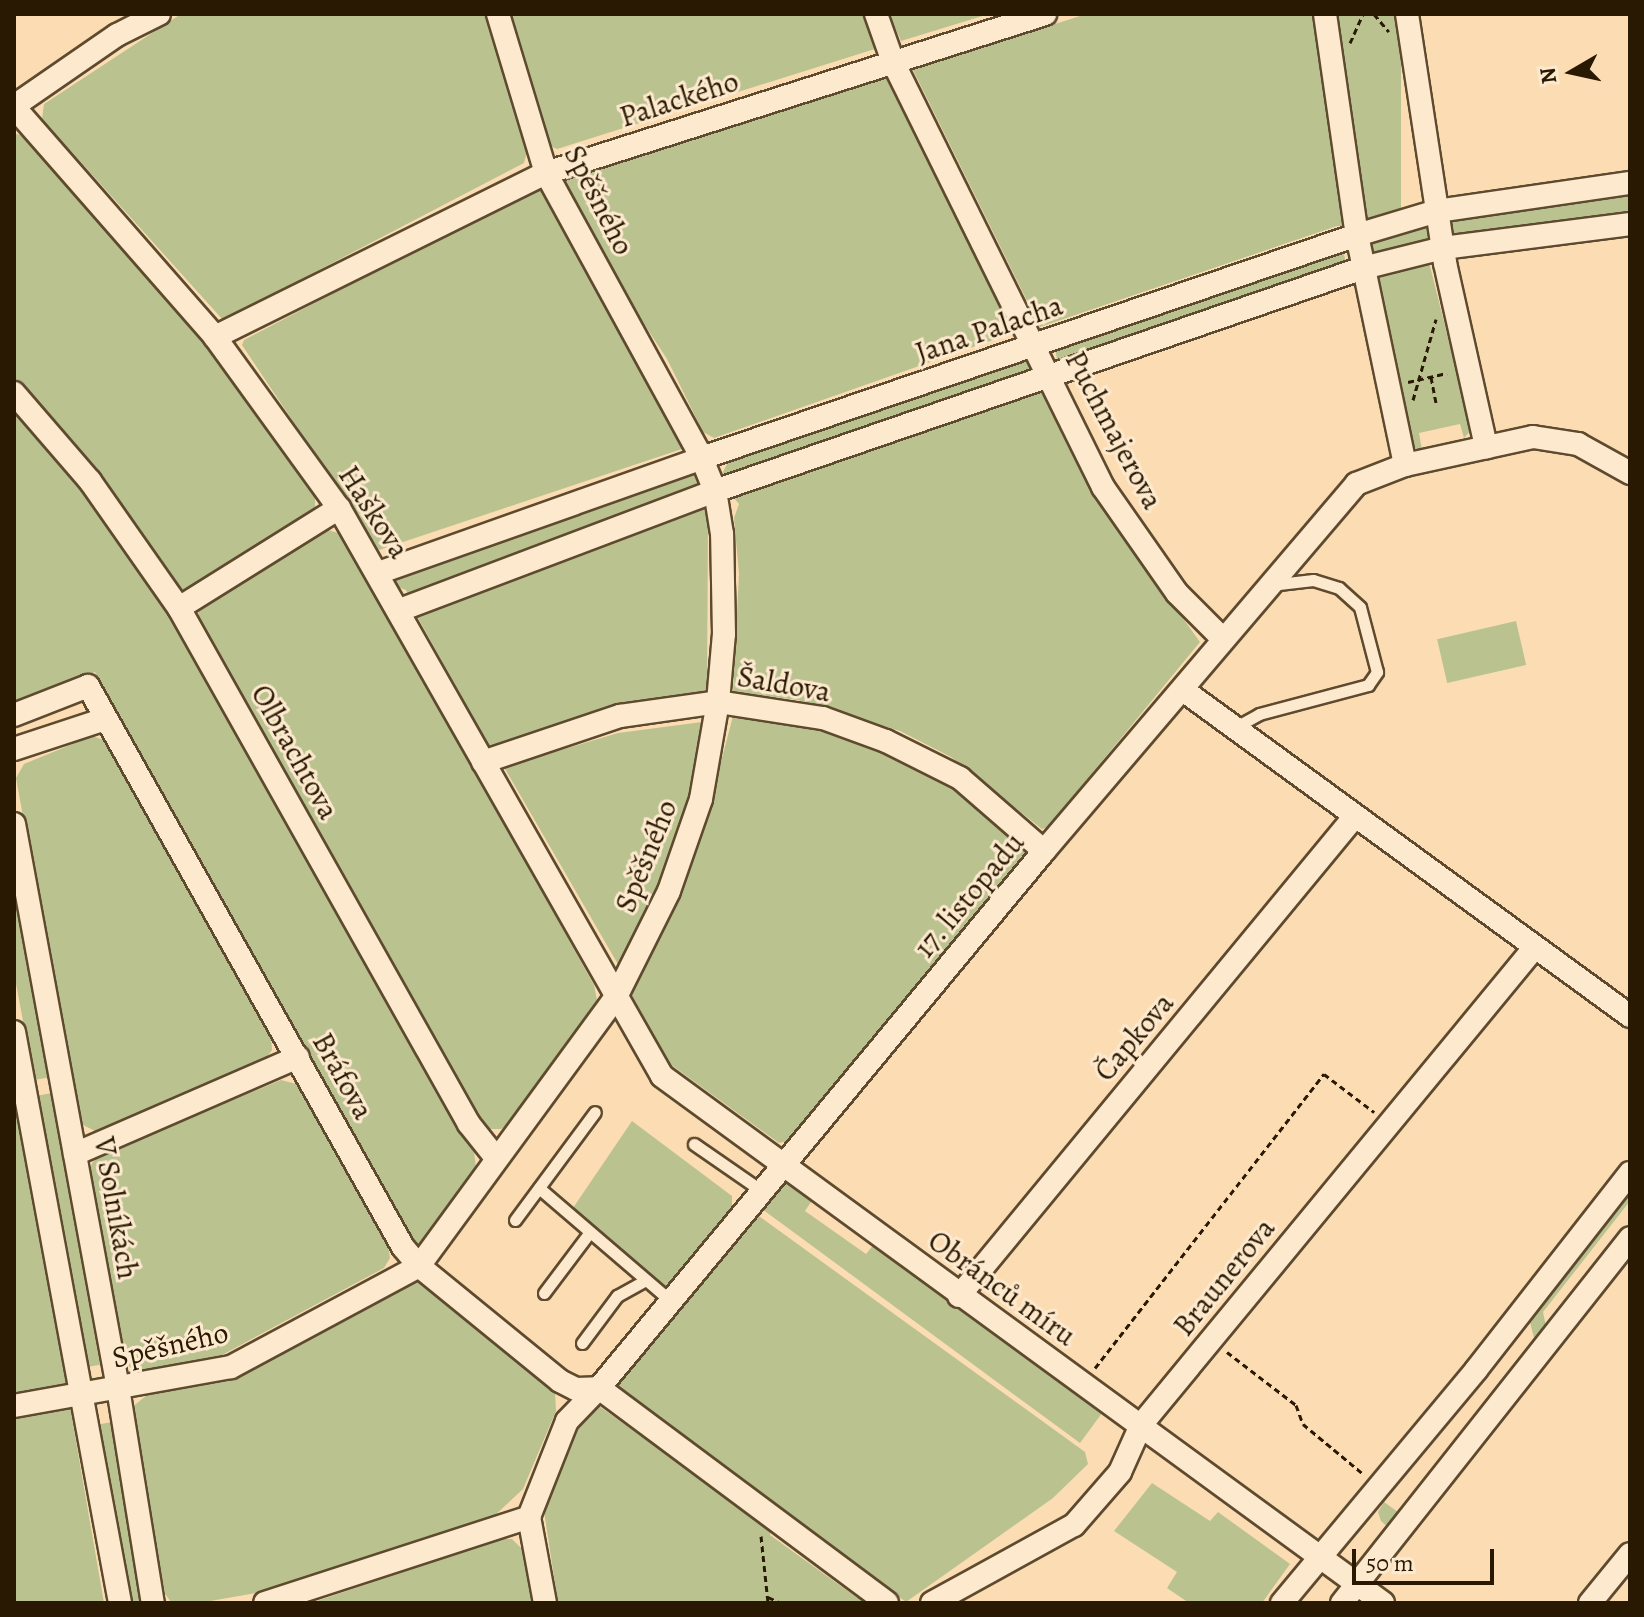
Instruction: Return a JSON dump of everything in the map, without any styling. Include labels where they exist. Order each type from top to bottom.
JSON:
[{"type":"street","points":[[14,106],[117,35],[159,14]]},
{"type":"street","name":"Spěšného","points":[[14,1406],[231,1367],[419,1266],[617,995],[669,891],[701,799],[718,702],[724,620],[722,534],[715,491],[702,458],[546,173],[498,14]]},
{"type":"street","name":"Puchmajerova","points":[[876,14],[893,62],[1103,487],[1177,593],[1223,639]]},
{"type":"street","name":"Palackého","points":[[215,337],[546,173],[1045,14]]},
{"type":"street","points":[[1325,14],[1357,235],[1405,465]]},
{"type":"street","points":[[1407,14],[1443,248],[1486,447],[1533,437],[1578,444],[1630,473]]},
{"type":"street","name":"Haškova","points":[[14,106],[215,337],[339,508],[400,610],[617,995]]},
{"type":"street","name":"Jana Palacha","points":[[378,573],[702,458],[1357,235],[1437,211],[1630,183]]},
{"type":"street","points":[[400,610],[715,491],[1051,379],[1363,268],[1443,248],[1630,224]]},
{"type":"street","name":"Olbrachtova","points":[[14,393],[90,481],[179,608],[469,1124],[496,1158]]},
{"type":"street","name":"17. listopadu","points":[[529,1517],[567,1421],[599,1388],[1044,851],[1356,484],[1405,465],[1486,447]]},
{"type":"street","points":[[179,608],[339,508]]},
{"type":"street","points":[[14,715],[88,686],[105,719],[14,749]]},
{"type":"street","points":[[1183,690],[1630,1016]]},
{"type":"street","name":"Šaldova","points":[[483,762],[620,716],[718,702],[823,718],[886,741],[960,778],[1044,851]]},
{"type":"street","name":"Bráfova","points":[[105,719],[403,1247],[419,1266],[560,1381],[576,1389],[599,1388]]},
{"type":"street","name":"Čapkova","points":[[959,1296],[1355,816]]},
{"type":"street","name":"V Solníkách","points":[[14,824],[118,1388],[153,1603]]},
{"type":"street","name":"Braunerova","points":[[932,1603],[1074,1525],[1120,1472],[1141,1425],[1535,947]]},
{"type":"street","name":"Obránců míru","points":[[617,995],[662,1076],[1383,1603]]},
{"type":"street","points":[[14,1032],[120,1603]]},
{"type":"street","points":[[75,1154],[298,1057]]},
{"type":"street","points":[[1282,1603],[1476,1370],[1630,1173]]},
{"type":"street","points":[[1342,1603],[1630,1238]]},
{"type":"street","points":[[599,1388],[887,1603]]},
{"type":"street","points":[[265,1603],[529,1517],[545,1603]]},
{"type":"street","points":[[1590,1603],[1630,1554]]},
{"type":"lane","points":[[1234,728],[1259,714],[1368,685],[1377,672],[1360,607],[1339,588],[1313,580],[1270,585]]},
{"type":"lane","points":[[515,1220],[595,1112]]},
{"type":"lane","points":[[694,1144],[762,1191]]},
{"type":"lane","points":[[539,1188],[671,1301]]},
{"type":"lane","points":[[544,1293],[590,1232]]},
{"type":"lane","points":[[582,1343],[617,1296],[646,1280]]},
{"type":"path","points":[[1411,406],[1440,307]]},
{"type":"path","points":[[1388,387],[1469,368]]},
{"type":"path","points":[[1431,377],[1436,403]]},
{"type":"path","points":[[1083,1384],[1324,1074],[1389,1124]]},
{"type":"path","points":[[1211,1340],[1296,1405],[1303,1424],[1378,1487]]},
{"type":"path","points":[[768,1514],[760,1538],[768,1603]]},
{"type":"path","points":[[768,1597],[781,1603]]},
{"type":"green space","points":[[181,14],[485,14],[527,152],[524,163],[223,320],[42,119],[44,104]]},
{"type":"green space","points":[[508,14],[864,14],[878,48],[557,149],[548,145]]},
{"type":"green space","points":[[889,14],[989,14],[901,41]]},
{"type":"green space","points":[[1086,14],[1312,14],[1343,224],[1040,327],[913,70]]},
{"type":"green space","points":[[1335,14],[1401,14],[1401,226],[1335,226]]},
{"type":"green space","points":[[890,77],[1019,331],[714,438],[703,432],[667,359],[599,255],[565,188],[566,176]]},
{"type":"green space","points":[[14,134],[25,135],[195,326],[315,491],[315,508],[309,518],[188,592],[173,586],[79,454],[14,379]]},
{"type":"green space","points":[[534,188],[542,191],[575,254],[644,365],[684,441],[682,449],[379,550],[242,345],[244,340]]},
{"type":"green space","points":[[1630,191],[1630,219],[1449,240],[1446,218]]},
{"type":"green space","points":[[1424,224],[1431,239],[1428,244],[1378,257],[1369,254],[1370,235]]},
{"type":"green space","points":[[1342,248],[1347,265],[1058,364],[1055,349]]},
{"type":"green space","points":[[1429,262],[1471,430],[1464,438],[1460,424],[1419,433],[1422,450],[1411,447],[1375,274]]},
{"type":"green space","points":[[1024,360],[1033,365],[1169,599],[1200,642],[1048,827],[1042,829],[951,757],[900,731],[798,700],[733,692],[739,574],[734,518],[739,504],[729,492],[723,472],[729,460]]},
{"type":"green space","points":[[14,398],[74,471],[180,628],[474,1151],[476,1168],[418,1247],[95,672],[14,703]]},
{"type":"green space","points":[[687,472],[700,476],[708,519],[707,694],[619,706],[489,746],[413,609],[406,590],[395,586],[396,576]]},
{"type":"green space","points":[[325,529],[341,534],[357,558],[594,985],[598,1005],[513,1122],[501,1129],[487,1129],[473,1122],[198,627],[199,603]]},
{"type":"green space","points":[[1516,621],[1526,665],[1447,683],[1437,639]]},
{"type":"green space","points":[[733,716],[818,728],[892,753],[962,793],[1026,851],[788,1141],[779,1143],[670,1064],[630,992],[657,943],[701,838]]},
{"type":"green space","points":[[702,722],[690,798],[661,887],[623,973],[504,767],[618,733]]},
{"type":"green space","points":[[92,736],[104,740],[114,753],[271,1037],[272,1050],[265,1060],[97,1132],[79,1123],[16,778],[24,764]]},
{"type":"green space","points":[[14,879],[51,1077],[34,1080],[14,973]]},
{"type":"green space","points":[[281,1080],[300,1085],[388,1245],[390,1258],[384,1268],[222,1355],[139,1371],[131,1369],[123,1357],[89,1173],[92,1163],[102,1154]]},
{"type":"green space","points":[[52,1093],[100,1365],[83,1368],[35,1096]]},
{"type":"green space","points":[[14,1099],[64,1372],[104,1603],[14,1603]]},
{"type":"green space","points":[[632,1121],[732,1196],[732,1207],[664,1288],[573,1208]]},
{"type":"green space","points":[[784,1177],[813,1199],[805,1211],[866,1254],[875,1243],[1105,1409],[1080,1443],[762,1209]]},
{"type":"green space","points":[[1630,1184],[1630,1201],[1543,1312],[1548,1336],[1389,1528],[1381,1521],[1378,1512],[1384,1502],[1398,1512],[1534,1338],[1528,1314]]},
{"type":"green space","points":[[756,1214],[1085,1452],[1088,1464],[1053,1498],[906,1602],[612,1387]]},
{"type":"green space","points":[[417,1282],[555,1391],[556,1411],[523,1489],[492,1518],[291,1587],[199,1603],[171,1602],[165,1594],[131,1408],[147,1395],[229,1381],[405,1284]]},
{"type":"green space","points":[[596,1404],[771,1528],[770,1535],[856,1597],[870,1603],[558,1603],[544,1511],[574,1427]]},
{"type":"green space","points":[[112,1422],[144,1603],[126,1603],[94,1425]]},
{"type":"green space","points":[[1152,1483],[1210,1521],[1218,1512],[1290,1564],[1262,1603],[1189,1603],[1167,1588],[1177,1572],[1114,1531]]},
{"type":"green space","points":[[501,1539],[512,1539],[524,1551],[533,1603],[311,1603]]}]
